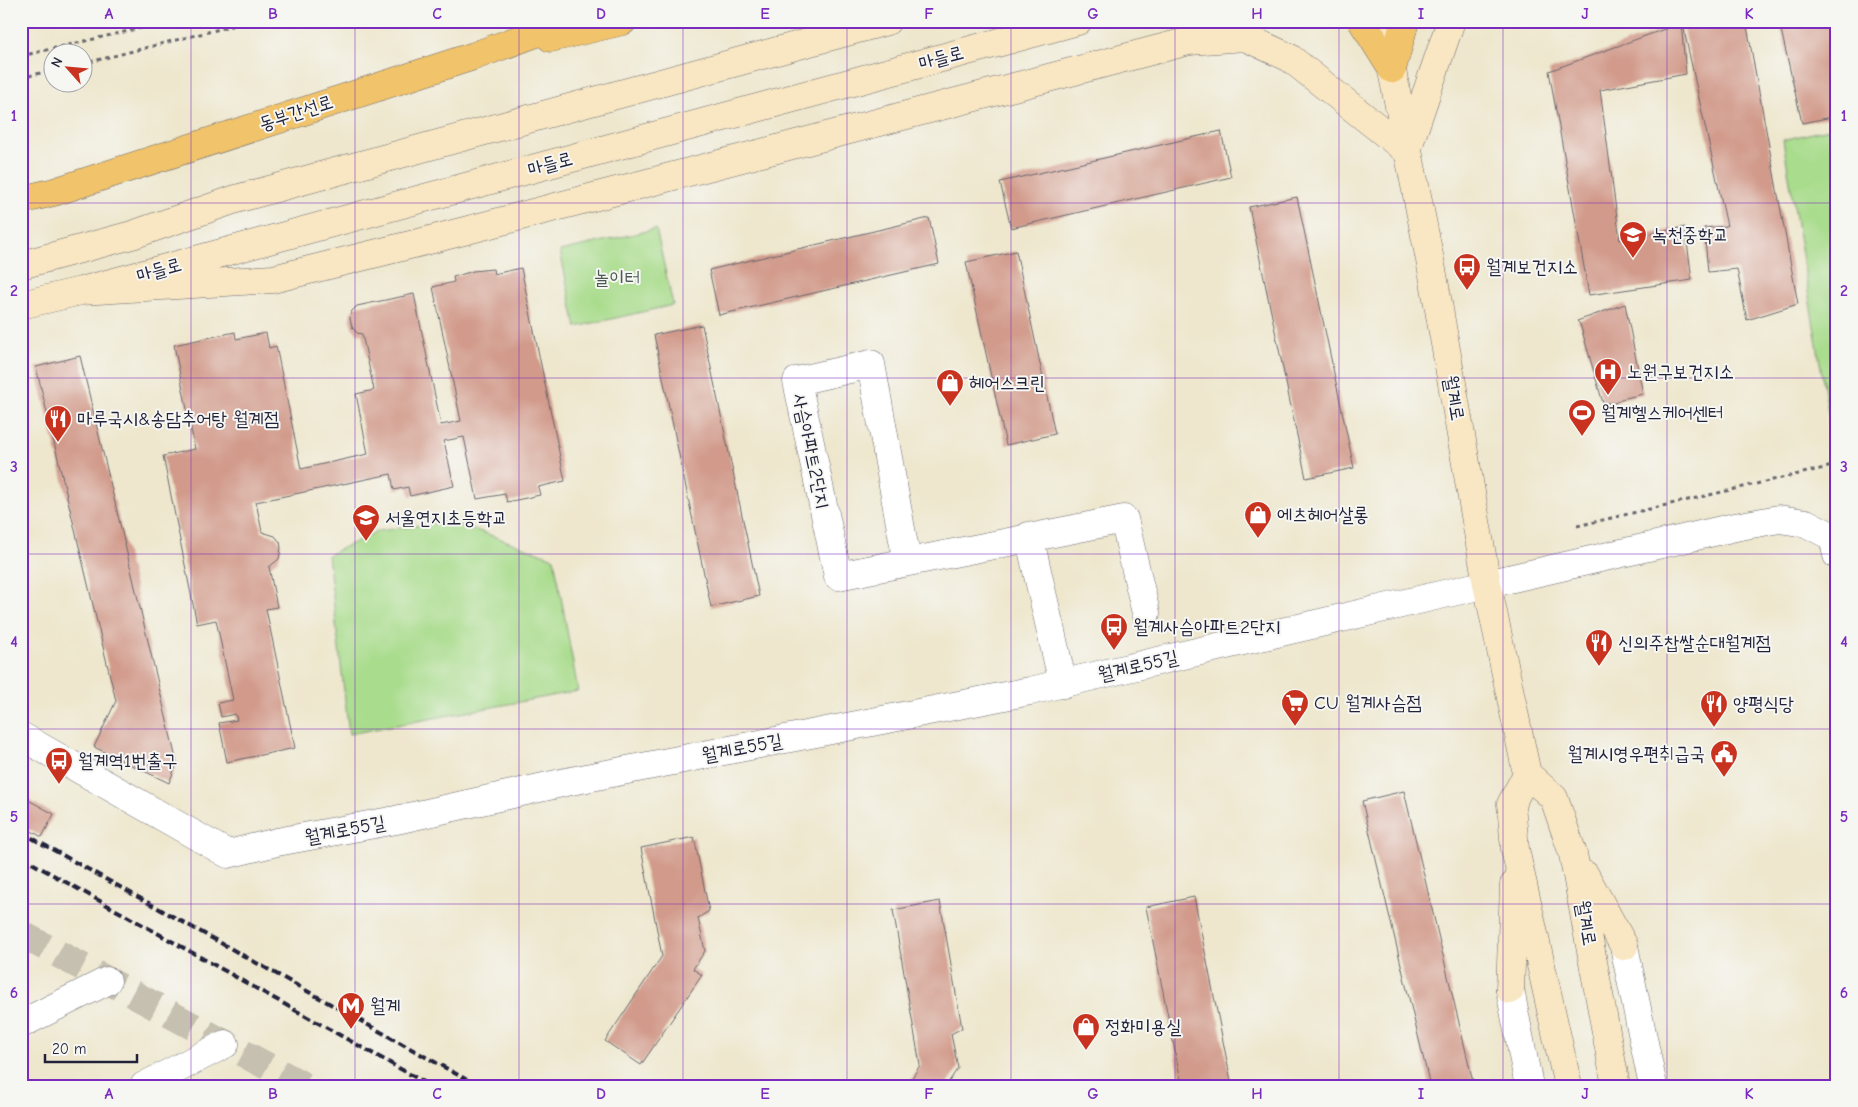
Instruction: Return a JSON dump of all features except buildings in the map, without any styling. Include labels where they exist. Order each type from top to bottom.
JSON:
[{"type":"highway","name":"동부간선로","points":[[21,200],[54,192],[474,56],[569,21]]},
{"type":"highway","points":[[474,56],[623,21]]},
{"type":"highway","points":[[1362,21],[1392,68]]},
{"type":"highway","points":[[1392,68],[1405,21]]},
{"type":"main road","points":[[21,265],[132,235],[236,199],[887,21]]},
{"type":"main road","name":"마들로","points":[[21,305],[81,291],[1078,21]]},
{"type":"main road","name":"월계로","points":[[1382,21],[1433,275],[1487,584],[1527,774],[1554,798],[1573,854],[1616,1086]]},
{"type":"main road","points":[[81,291],[273,279],[422,242],[1189,41],[1245,37],[1290,58],[1407,151],[1450,21]]},
{"type":"main road","points":[[1510,990],[1515,849],[1511,804],[1527,774]]},
{"type":"main road","points":[[1515,849],[1568,1086]]},
{"type":"main road","points":[[1573,854],[1624,946]]},
{"type":"street","name":"사슴아파트2단지","points":[[907,562],[871,364],[797,381],[838,576],[907,562],[1029,536],[1124,519],[1146,613]]},
{"type":"street","name":"월계로55길","points":[[21,736],[228,854],[277,842],[396,820],[566,782],[1063,684],[1735,526],[1779,519],[1806,523],[1833,537],[1837,555]]},
{"type":"street","points":[[1029,536],[1063,684]]},
{"type":"street","points":[[1624,946],[1653,1086]]},
{"type":"street","points":[[21,1024],[107,980]]},
{"type":"street","points":[[1510,990],[1529,1086]]},
{"type":"street","points":[[144,1086],[225,1044]]},
{"type":"path","points":[[21,56],[170,21]]},
{"type":"path","points":[[92,61],[251,21]]},
{"type":"path","points":[[21,78],[42,73]]},
{"type":"path","points":[[1577,526],[1837,465]]},
{"type":"green space","points":[[1837,127],[1837,421],[1830,423],[1783,140]]},
{"type":"green space","name":"놀이터","points":[[656,229],[673,305],[576,327],[560,251]]},
{"type":"green space","points":[[451,521],[554,558],[578,691],[349,734],[328,555],[378,531]]},
{"type":"tunnel","points":[[21,934],[304,1086]]},
{"type":"railway","points":[[21,832],[478,1086]]},
{"type":"railway","points":[[21,857],[431,1086]]},
{"type":"place","name":"녹천중학교","points":[[1633,259]]},
{"type":"place","name":"월계보건지소","points":[[1467,291]]},
{"type":"place","name":"노원구보건지소","points":[[1608,396]]},
{"type":"place","name":"헤어스크린","points":[[950,407]]},
{"type":"place","name":"월계헬스케어센터","points":[[1582,437]]},
{"type":"place","name":"마루국시&송담추어탕 월계점","points":[[58,443]]},
{"type":"place","name":"에츠헤어살롱","points":[[1258,539]]},
{"type":"place","name":"서울연지초등학교","points":[[366,542]]},
{"type":"place","name":"월계사슴아파트2단지","points":[[1114,651]]},
{"type":"place","name":"신의주찹쌀순대월계점","points":[[1599,667]]},
{"type":"place","name":"CU 월계사슴점","points":[[1295,727]]},
{"type":"place","name":"양평식당","points":[[1714,728]]},
{"type":"place","name":"월계시영우편취급국","points":[[1724,778]]},
{"type":"place","name":"월계역1번출구","points":[[59,785]]},
{"type":"place","name":"월계","points":[[351,1030]]},
{"type":"place","name":"정화미용실","points":[[1086,1051]]}]
